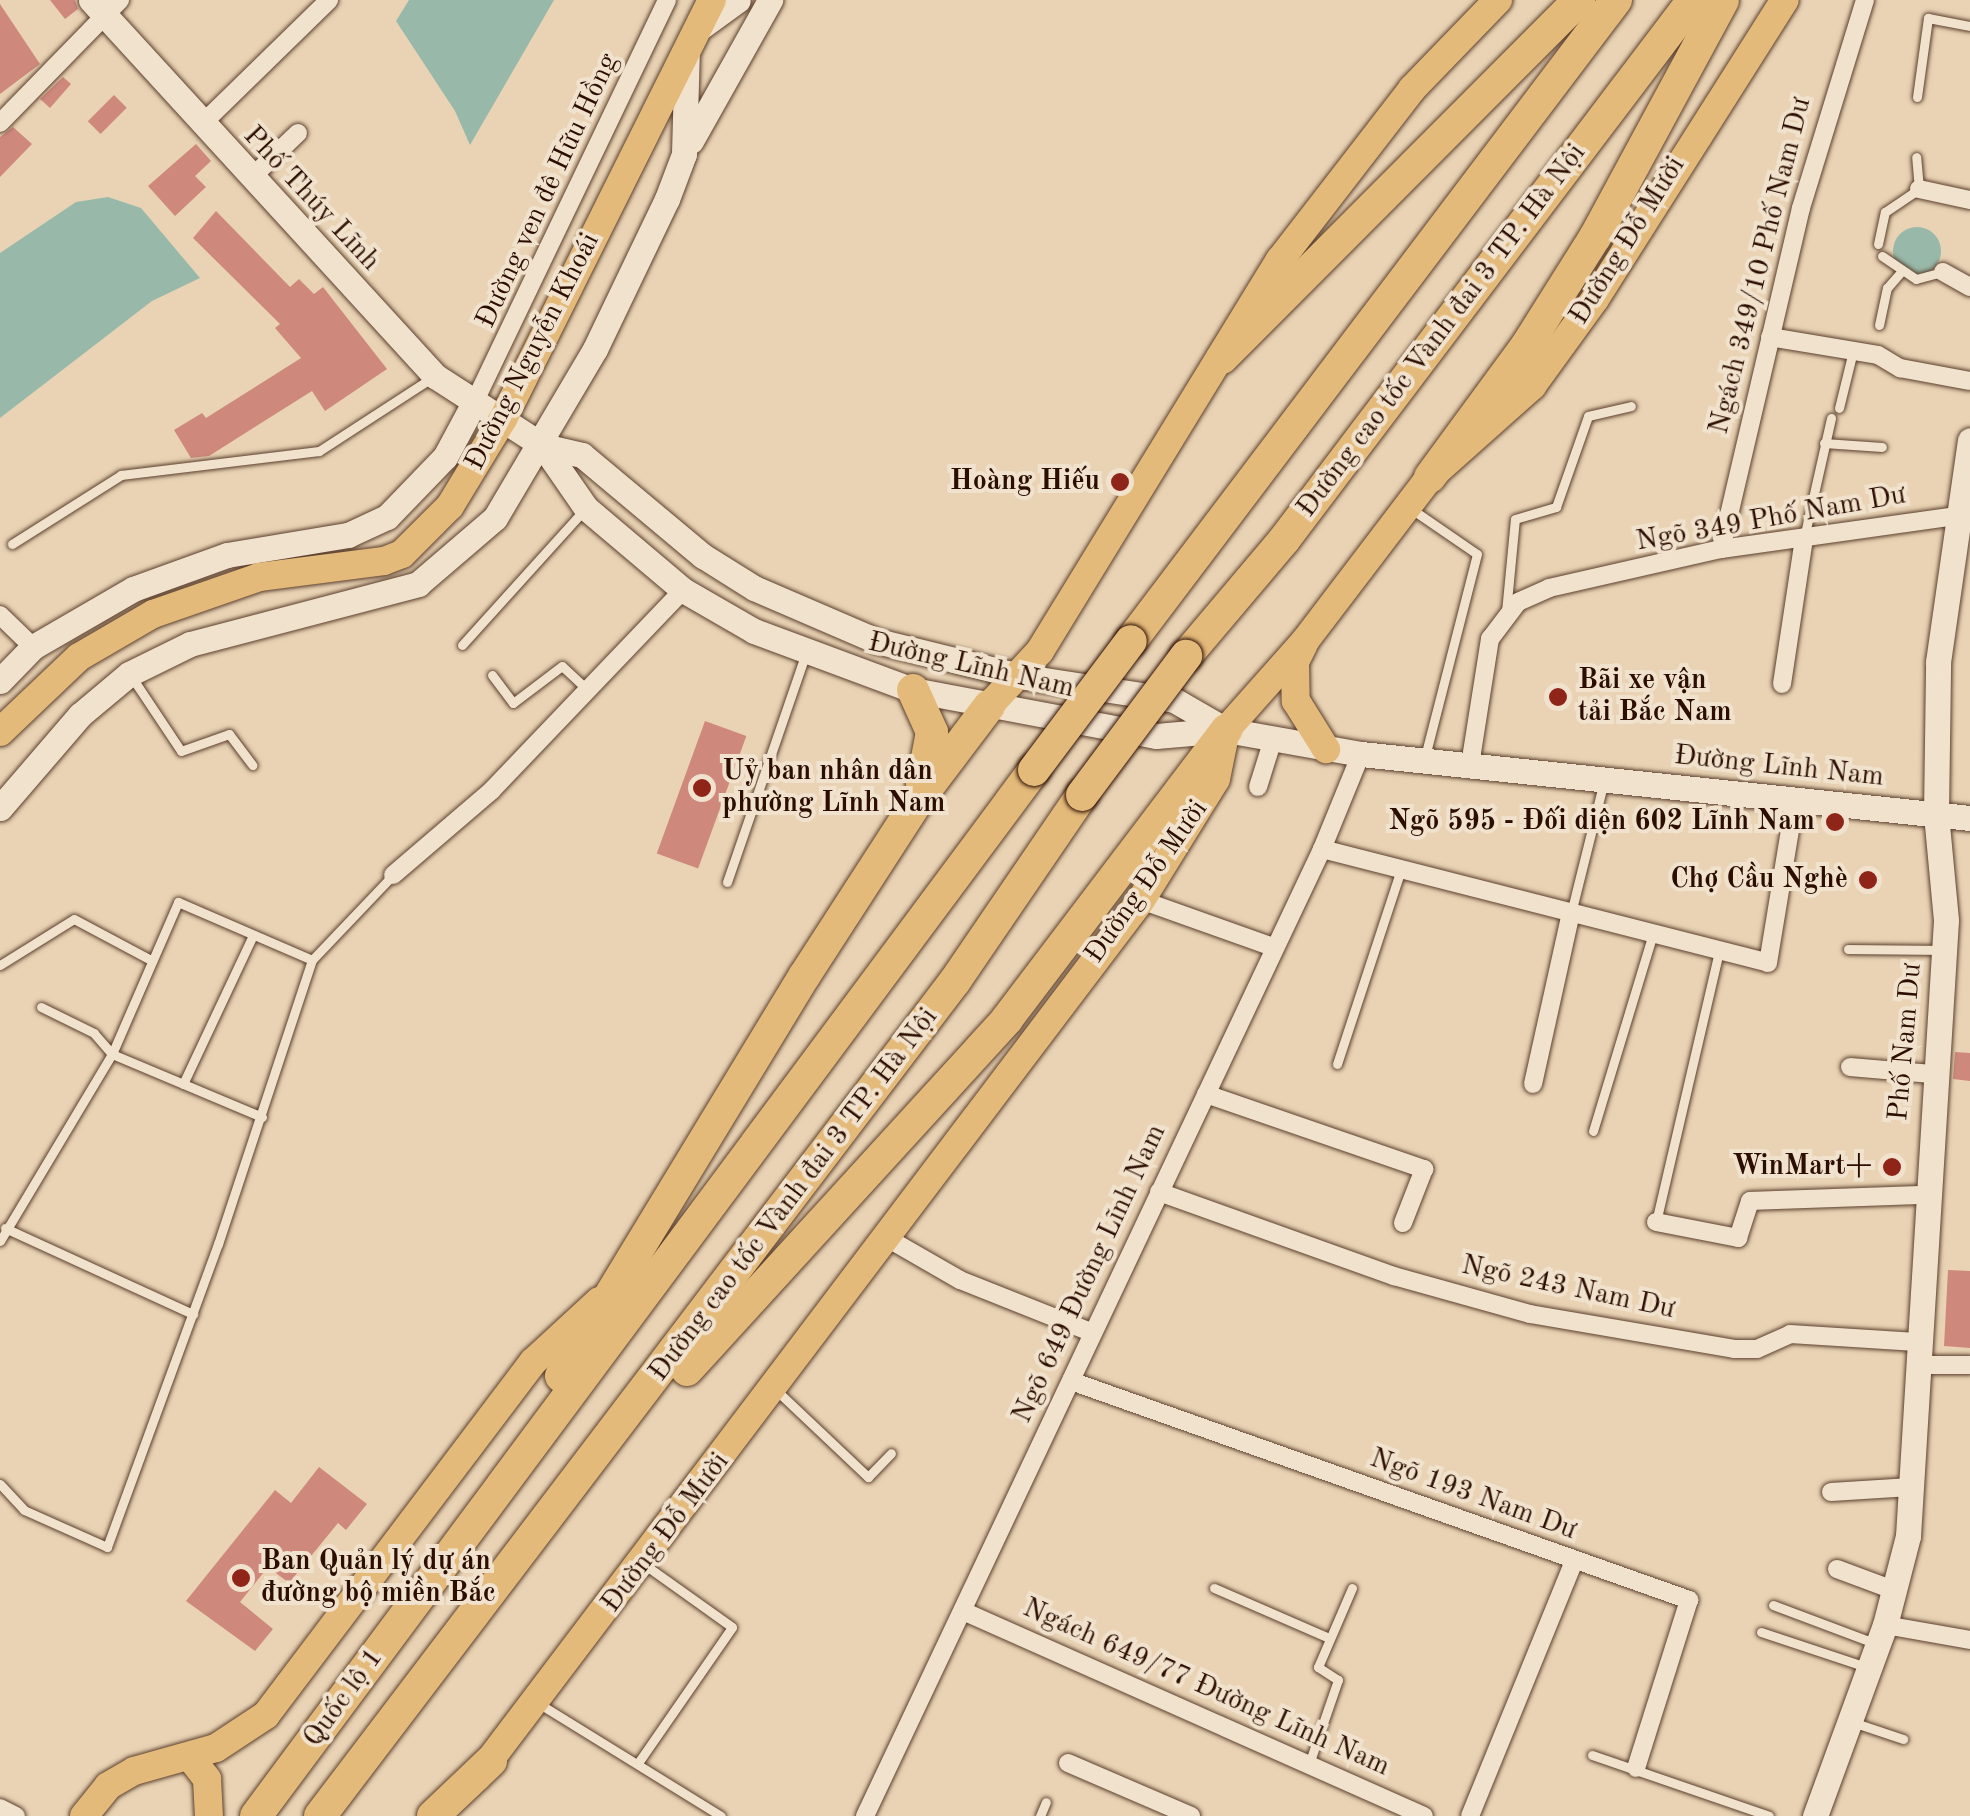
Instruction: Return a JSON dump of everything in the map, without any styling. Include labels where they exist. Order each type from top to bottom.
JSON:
[{"type":"highway","points":[[1222,358],[1579,0]]},
{"type":"highway","points":[[503,1482],[1616,0]]},
{"type":"highway","name":"Đường cao tốc Vành đai 3 TP. Hà Nội","points":[[496,1587],[955,980],[1082,795],[1186,656],[1284,540],[1692,0]]},
{"type":"highway","points":[[1430,476],[1527,345],[1595,236],[1722,0]]},
{"type":"highway","points":[[914,690],[932,732],[918,800]]},
{"type":"highway","points":[[503,1482],[604,1297],[918,800],[989,706]]},
{"type":"highway","points":[[496,1587],[804,1237],[1007,1019],[1226,730]]},
{"type":"highway","name":"Quốc lộ 1","points":[[256,1813],[503,1482]]},
{"type":"highway","name":"Quốc lộ 1","points":[[320,1816],[496,1587]]},
{"type":"highway","points":[[433,1816],[491,1762]]},
{"type":"main road","name":"Đường Nguyễn Khoái","points":[[0,732],[79,657],[154,614],[241,581],[402,554],[450,506],[504,419],[712,0]]},
{"type":"main road","points":[[989,706],[1019,676],[1280,260],[1412,89],[1498,0]]},
{"type":"main road","name":"Đường Đỗ Mười","points":[[491,1762],[1141,900],[1216,779],[1226,730],[1305,641],[1430,476],[1532,386],[1596,299],[1785,0]]},
{"type":"main road","points":[[1305,641],[1295,662],[1296,701],[1326,749]]},
{"type":"main road","points":[[84,1816],[108,1786],[134,1770],[190,1756],[237,1737],[266,1715],[533,1362],[604,1297]]},
{"type":"main road","points":[[190,1756],[207,1780],[209,1816]]},
{"type":"main road","points":[[442,1816],[491,1762]]},
{"type":"main road","points":[[456,1816],[491,1762]]},
{"type":"street","points":[[202,126],[329,0]]},
{"type":"street","name":"Đường ven đê Hữu Hồng","points":[[474,403],[667,0]]},
{"type":"street","points":[[684,154],[690,38],[738,0]]},
{"type":"street","name":"Đường Nguyễn Khoái","points":[[0,808],[80,715],[129,674],[205,639],[418,584],[496,518],[543,446],[625,292],[684,154],[770,0]]},
{"type":"street","name":"Ngách 349/10 Phố Nam Dư","points":[[1721,549],[1818,145],[1865,0]]},
{"type":"street","points":[[0,124],[105,5]]},
{"type":"street","name":"Phố Thúy Lĩnh","points":[[105,5],[202,126],[435,376],[504,419]]},
{"type":"street","points":[[251,178],[298,133]]},
{"type":"street","points":[[1920,189],[1970,200]]},
{"type":"street","points":[[1944,272],[1970,287]]},
{"type":"street","points":[[1770,337],[1853,352],[1970,382]]},
{"type":"street","points":[[0,681],[34,647],[107,601],[180,570],[368,528],[436,469],[474,403]]},
{"type":"street","name":"Đường Lĩnh Nam","points":[[504,419],[543,446],[586,508],[683,590],[806,654],[914,690],[1156,736],[1226,730],[1361,754],[1970,818]]},
{"type":"street","name":"Phố Nam Dư","points":[[1815,1816],[1896,1591],[1911,1487],[1924,1195],[1944,950],[1936,814],[1938,662],[1967,515],[1970,440]]},
{"type":"street","name":"Đường Lĩnh Nam","points":[[543,446],[582,455],[704,556],[770,596],[877,640],[1019,676],[1174,700],[1226,730]]},
{"type":"street","name":"Ngõ 349 Phố Nam Dư","points":[[1470,765],[1490,639],[1506,615],[1549,588],[1721,549],[1967,515]]},
{"type":"street","points":[[1782,684],[1804,538]]},
{"type":"street","points":[[393,876],[492,790],[683,590]]},
{"type":"street","points":[[0,615],[34,647]]},
{"type":"street","points":[[1258,786],[1273,739]]},
{"type":"street","name":"Ngõ 649 Đường Lĩnh Nam","points":[[874,1812],[1091,1332],[1322,849],[1361,754]]},
{"type":"street","points":[[1322,849],[1768,963],[1794,800]]},
{"type":"street","points":[[1141,900],[1273,948]]},
{"type":"street","points":[[1533,1084],[1571,913]]},
{"type":"street","points":[[1850,1067],[1932,1074]]},
{"type":"street","points":[[1206,1094],[1424,1169],[1403,1223]]},
{"type":"street","name":"Ngõ 243 Nam Dư","points":[[1159,1192],[1394,1276],[1530,1314],[1734,1349],[1757,1349],[1790,1334],[1970,1364]]},
{"type":"street","points":[[1656,1222],[1738,1238],[1750,1202],[1924,1195]]},
{"type":"street","points":[[888,1238],[960,1280],[1091,1332]]},
{"type":"street","name":"Ngõ 193 Nam Dư","points":[[1071,1381],[1689,1600],[1636,1768]]},
{"type":"street","points":[[1830,1492],[1911,1487]]},
{"type":"street","points":[[1470,1816],[1574,1561]]},
{"type":"street","points":[[1837,1568],[1896,1591]]},
{"type":"street","name":"Ngách 649/77 Đường Lĩnh Nam","points":[[965,1612],[1424,1816]]},
{"type":"street","points":[[1877,1646],[1970,1640]]},
{"type":"street","points":[[1068,1763],[1191,1816]]},
{"type":"street","points":[[0,1808],[16,1816]]},
{"type":"lane","points":[[1917,97],[1928,18],[1970,26]]},
{"type":"lane","points":[[1878,244],[1885,212],[1920,189],[1916,157]]},
{"type":"lane","points":[[1882,256],[1901,272],[1928,280],[1944,272]]},
{"type":"lane","points":[[1879,325],[1887,288],[1901,272]]},
{"type":"lane","points":[[1839,408],[1853,352]]},
{"type":"lane","points":[[12,544],[122,475],[319,452],[435,376]]},
{"type":"lane","points":[[1506,615],[1515,519],[1556,507],[1588,416],[1631,406]]},
{"type":"lane","points":[[1804,538],[1831,418]]},
{"type":"lane","points":[[1824,442],[1882,447]]},
{"type":"lane","points":[[1408,507],[1476,554],[1424,759]]},
{"type":"lane","points":[[462,645],[586,508]]},
{"type":"lane","points":[[727,882],[806,654]]},
{"type":"lane","points":[[492,675],[513,703],[562,666],[589,690]]},
{"type":"lane","points":[[129,674],[180,751],[229,734],[252,765]]},
{"type":"lane","points":[[1571,913],[1605,778]]},
{"type":"lane","points":[[1337,1064],[1401,868]]},
{"type":"lane","points":[[0,1484],[24,1510],[106,1547],[262,1117],[312,960],[393,876]]},
{"type":"lane","points":[[0,1241],[112,1054],[149,960],[178,902],[312,960]]},
{"type":"lane","points":[[0,965],[74,919],[149,960]]},
{"type":"lane","points":[[1592,1131],[1653,934]]},
{"type":"lane","points":[[184,1084],[253,935]]},
{"type":"lane","points":[[1848,949],[1944,950]]},
{"type":"lane","points":[[1656,1222],[1719,952]]},
{"type":"lane","points":[[41,1007],[94,1033],[112,1054],[262,1117]]},
{"type":"lane","points":[[5,1228],[192,1314]]},
{"type":"lane","points":[[774,1388],[868,1477],[891,1453]]},
{"type":"lane","points":[[638,1763],[732,1627],[642,1563]]},
{"type":"lane","points":[[1214,1588],[1329,1638]]},
{"type":"lane","points":[[1309,1764],[1338,1680],[1318,1667],[1352,1588]]},
{"type":"lane","points":[[1774,1606],[1877,1646]]},
{"type":"lane","points":[[1761,1632],[1877,1646]]},
{"type":"lane","points":[[538,1703],[721,1816]]},
{"type":"lane","points":[[1850,1721],[1903,1739]]},
{"type":"lane","points":[[1592,1755],[1769,1816]]},
{"type":"lane","points":[[1040,1816],[1046,1802]]},
{"type":"shaded area","points":[[409,0],[554,0],[470,145],[455,111],[396,21]]},
{"type":"shaded area","points":[[108,197],[141,208],[200,278],[152,301],[0,418],[0,253],[76,202]]},
{"type":"shaded area","points":[[1917,227],[1934,234],[1941,251],[1934,268],[1917,275],[1900,268],[1893,251],[1900,234]]},
{"type":"building","points":[[50,0],[75,0],[78,9],[65,19]]},
{"type":"building","points":[[0,4],[40,64],[0,94]]},
{"type":"building","points":[[63,77],[71,84],[50,108],[40,99]]},
{"type":"building","points":[[114,95],[127,108],[101,134],[88,121]]},
{"type":"building","points":[[13,127],[32,144],[0,177],[0,137]]},
{"type":"building","points":[[196,144],[211,161],[195,176],[206,187],[175,216],[148,186]]},
{"type":"building","points":[[216,211],[290,287],[299,279],[314,294],[323,287],[387,369],[325,411],[312,391],[209,456],[191,458],[174,430],[202,413],[206,418],[301,358],[275,328],[280,324],[193,238]]},
{"type":"building","name":"Uỷ ban nhân dân phường Lĩnh Nam","points":[[705,721],[746,736],[698,869],[657,853]]},
{"type":"building","points":[[1955,1052],[1970,1053],[1970,1081],[1953,1079]]},
{"type":"building","points":[[1948,1270],[1970,1271],[1970,1348],[1944,1346]]},
{"type":"building","points":[[319,1467],[367,1504],[346,1530],[338,1523],[289,1583],[268,1567],[240,1602],[273,1629],[255,1651],[186,1601],[275,1490],[291,1503]]},
{"type":"place","name":"Hoàng Hiếu","points":[[1120,482]]},
{"type":"place","name":"Bãi xe vận tải Bắc Nam","points":[[1558,697]]},
{"type":"place","name":"Uỷ ban nhân dân phường Lĩnh Nam","points":[[702,788]]},
{"type":"place","name":"Ngõ 595 - Đối diện 602 Lĩnh Nam","points":[[1835,822]]},
{"type":"place","name":"Chợ Cầu Nghè","points":[[1868,880]]},
{"type":"place","name":"WinMart+","points":[[1892,1167]]},
{"type":"place","name":"Ban Quản lý dự án đường bộ miền Bắc","points":[[241,1578]]}]
